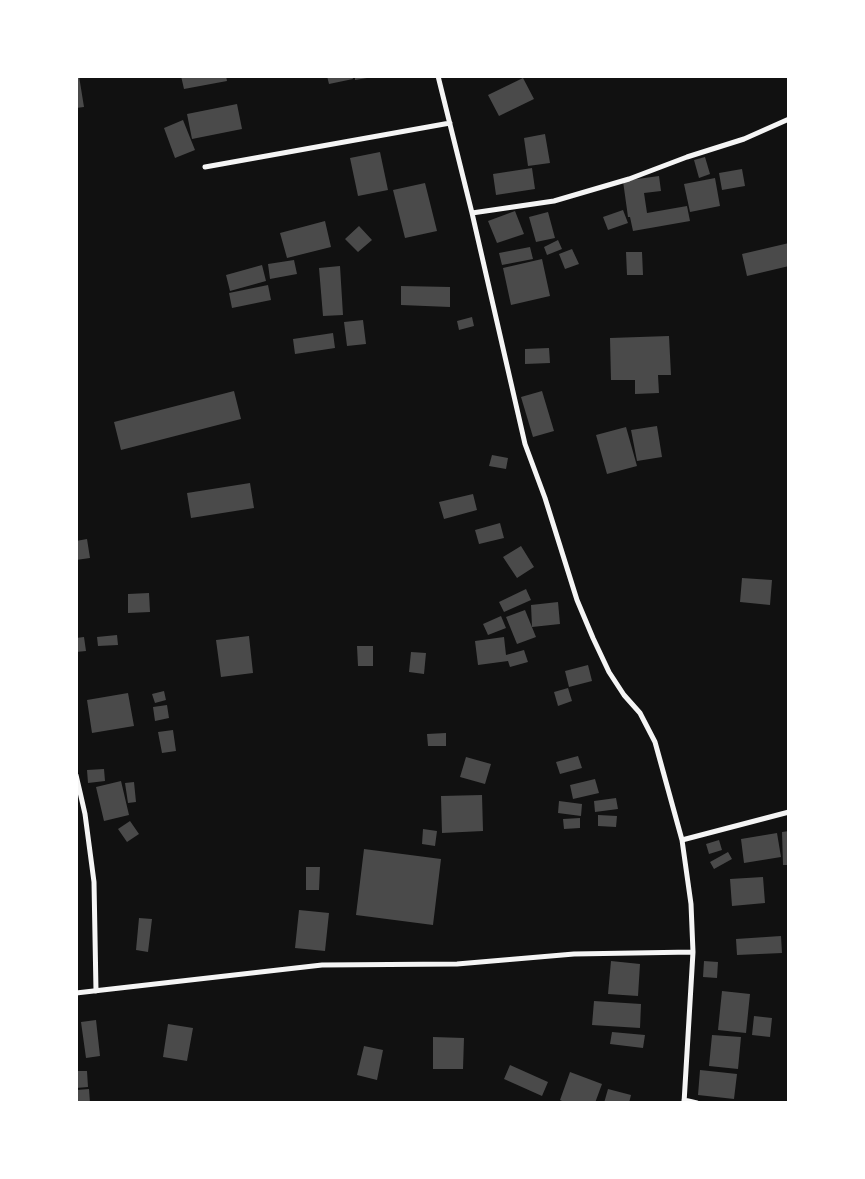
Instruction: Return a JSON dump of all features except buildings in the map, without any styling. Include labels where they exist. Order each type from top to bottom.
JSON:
[{"type":"street","points":[[438,76],[472,213],[525,444],[548,507],[577,600],[593,638],[610,672],[624,695],[640,713],[655,742],[682,840],[691,904],[693,952],[684,1101],[698,1103]]},
{"type":"street","points":[[472,213],[554,201],[629,179],[687,157],[744,140],[789,119]]},
{"type":"street","points":[[206,167],[450,123]]},
{"type":"street","points":[[76,775],[78,791],[86,814],[94,882],[96,991]]},
{"type":"street","points":[[682,840],[789,812]]},
{"type":"street","points":[[76,993],[322,965],[457,964],[574,954],[693,952]]}]
